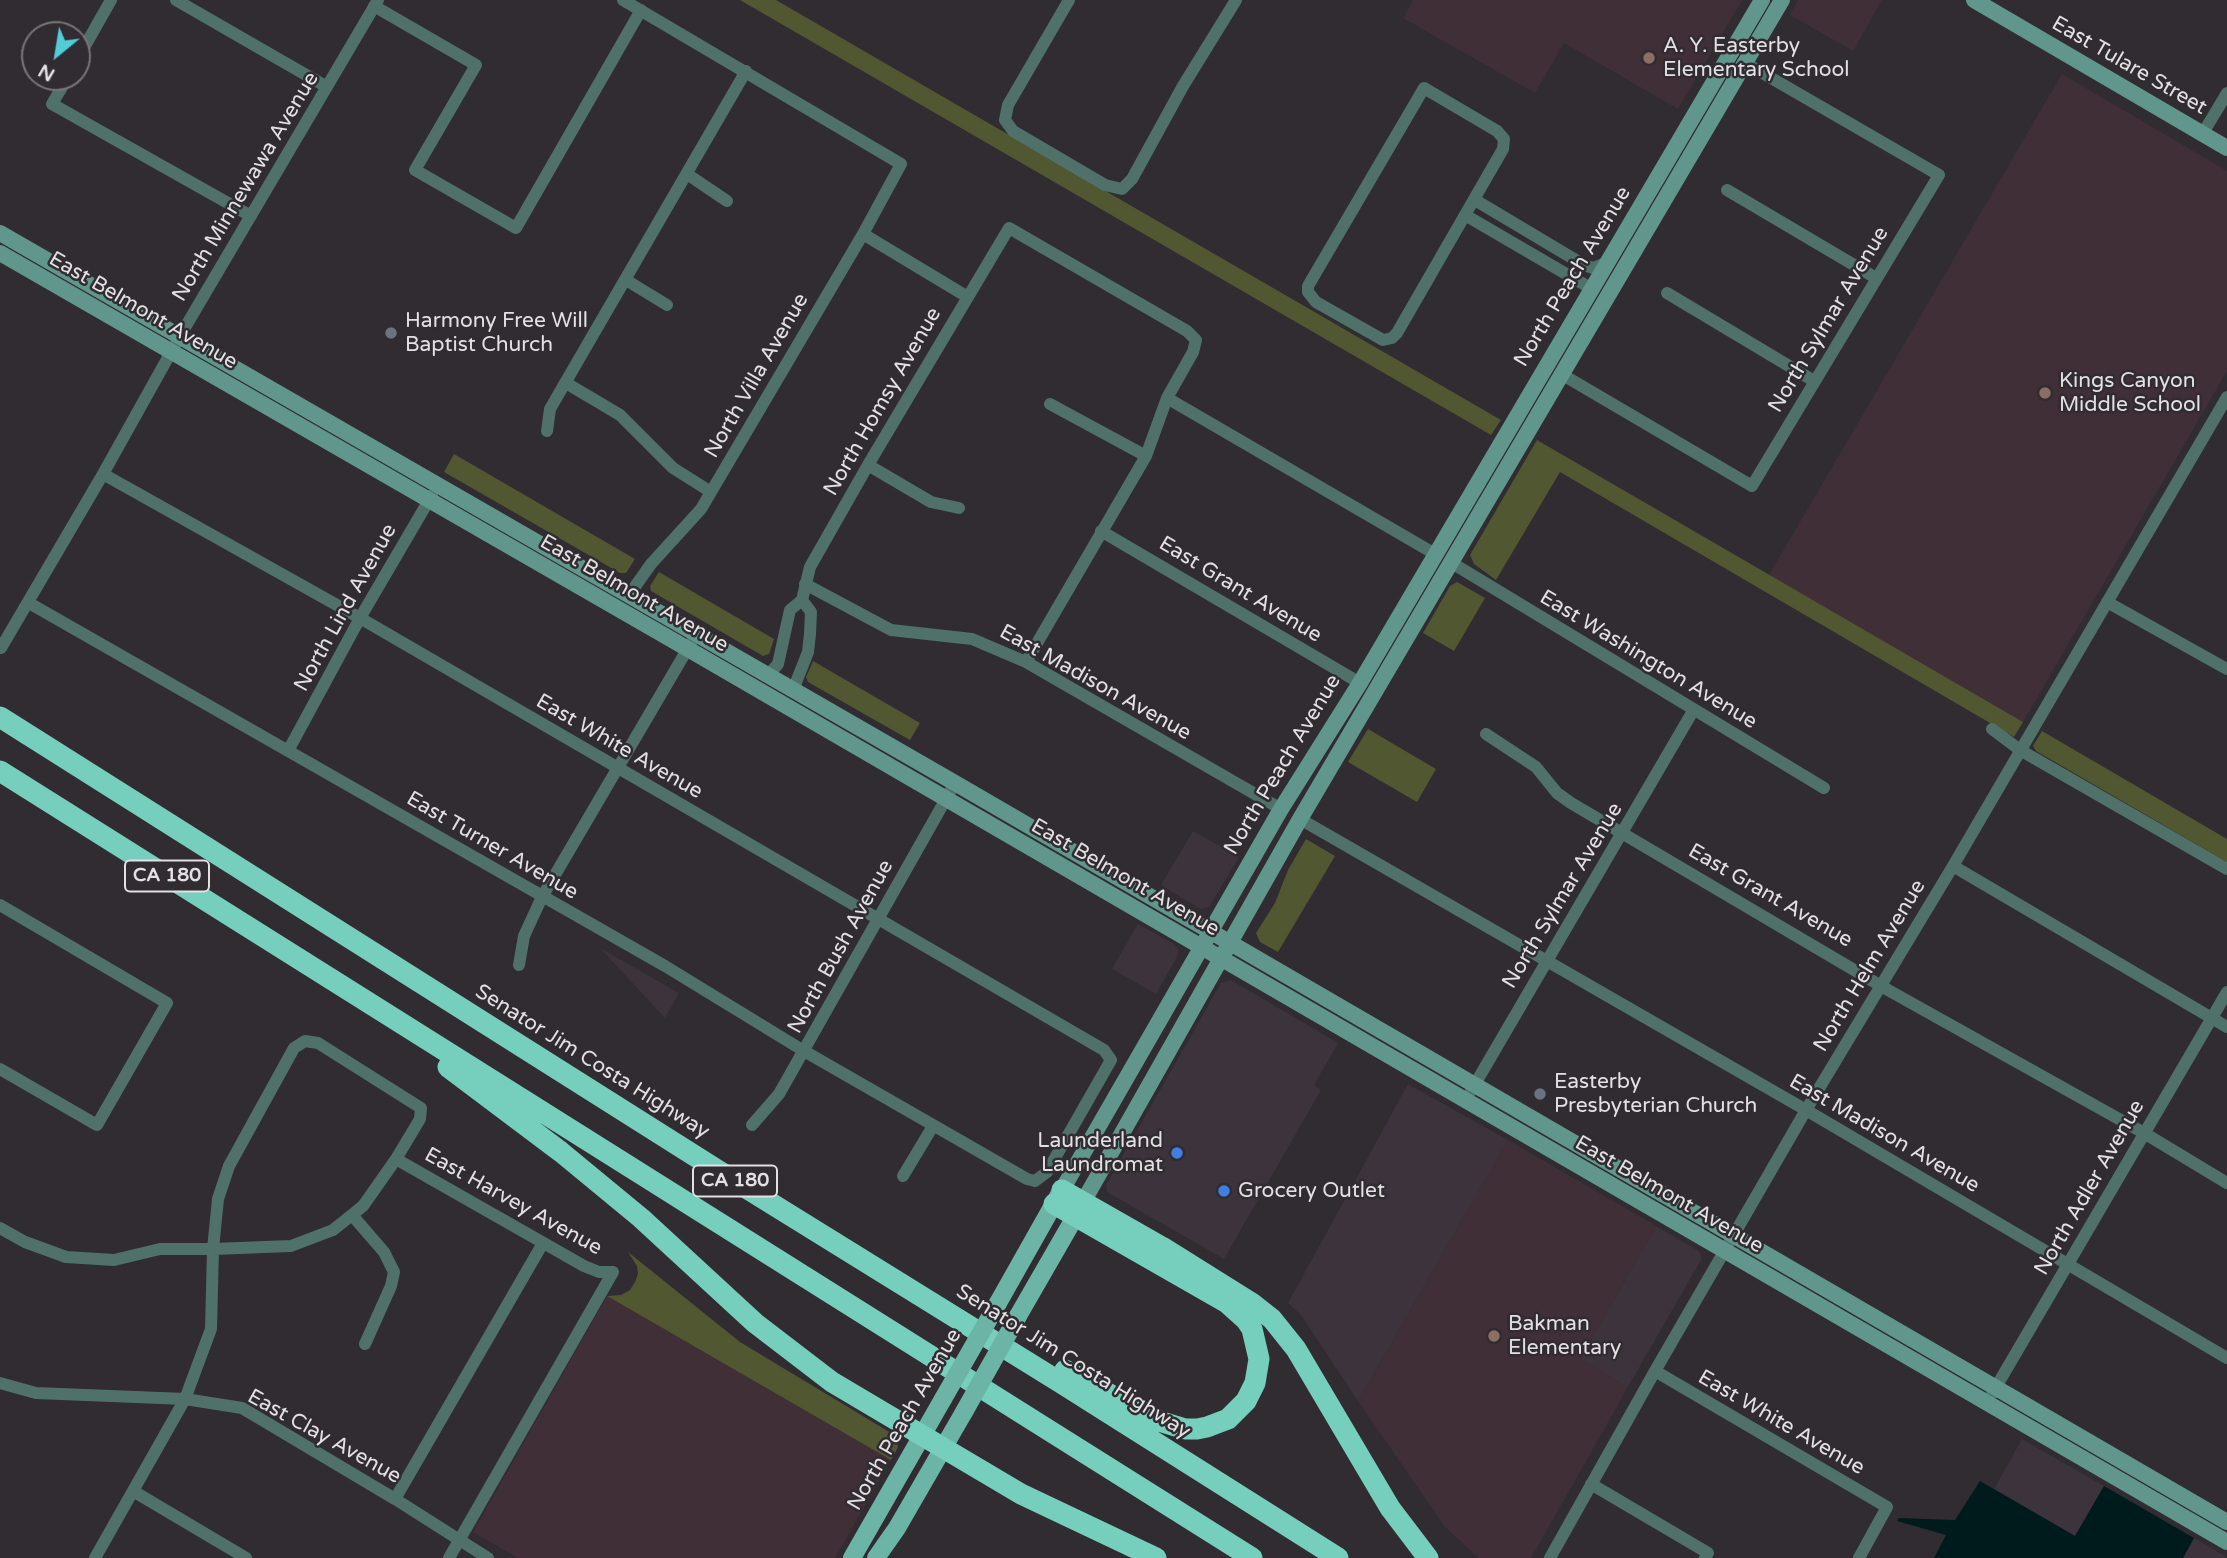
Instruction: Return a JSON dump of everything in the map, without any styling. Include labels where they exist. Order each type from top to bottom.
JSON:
[{"type":"highway","name":"Senator Jim Costa Highway","points":[[0,717],[1338,1558]]},
{"type":"highway","name":"CA 180","points":[[0,771],[1252,1558]]},
{"type":"highway","points":[[334,981],[561,1152],[641,1218],[789,1351],[832,1382],[942,1450],[1021,1494],[1156,1558]]},
{"type":"highway","points":[[714,1168],[1159,1421],[1185,1429],[1197,1429],[1228,1419],[1246,1401],[1258,1373],[1258,1348],[1246,1320],[1227,1303],[1079,1209]]},
{"type":"highway","points":[[1058,1197],[1253,1304],[1272,1319],[1296,1349],[1390,1508],[1427,1558]]},
{"type":"main road","name":"North Peach Avenue","points":[[858,1553],[943,1399],[1281,809],[1360,683],[1762,0]]},
{"type":"main road","name":"North Peach Avenue","points":[[876,1558],[897,1528],[964,1412],[1300,819],[1747,64],[1782,0]]},
{"type":"main road","name":"East Tulare Street","points":[[1974,0],[2227,148]]},
{"type":"main road","name":"East Belmont Avenue","points":[[0,233],[955,783],[2227,1522]]},
{"type":"main road","name":"East Belmont Avenue","points":[[0,253],[2227,1542]]},
{"type":"main road","points":[[1563,375],[1562,361],[1593,305],[1595,296],[1592,289]]},
{"type":"main road","points":[[1452,563],[1450,550],[1471,509],[1475,488]]},
{"type":"main road","points":[[1323,780],[1328,757],[1360,702],[1360,683]]},
{"type":"street","points":[[91,35],[111,0]]},
{"type":"street","points":[[176,0],[327,87]]},
{"type":"street","points":[[547,431],[550,409],[746,71],[623,0]]},
{"type":"street","points":[[1069,0],[1008,104],[1005,120],[1013,131],[1082,172],[1105,185],[1122,189],[1132,179],[1183,86],[1236,0]]},
{"type":"street","points":[[376,3],[477,65],[415,170],[516,228],[641,10]]},
{"type":"street","name":"North Minnewawa Avenue","points":[[1,648],[376,3]]},
{"type":"street","name":"North Sylmar Avenue","points":[[1563,375],[1752,486],[1939,175],[1747,64]]},
{"type":"street","name":"North Villa Avenue","points":[[629,595],[641,576],[688,526],[711,492],[863,234],[901,164],[746,71]]},
{"type":"street","points":[[1424,88],[1497,131],[1504,139],[1503,149],[1465,215],[1397,333],[1388,340],[1376,338],[1328,310],[1308,292],[1310,281],[1424,88]]},
{"type":"street","points":[[60,91],[52,104],[251,216]]},
{"type":"street","points":[[2203,134],[2227,93]]},
{"type":"street","points":[[687,174],[726,201]]},
{"type":"street","points":[[1727,190],[1876,278]]},
{"type":"street","points":[[1475,200],[1584,265],[1593,268],[1609,261]]},
{"type":"street","points":[[1465,215],[1592,289]]},
{"type":"street","name":"North Homsy Avenue","points":[[765,674],[778,664],[790,610],[802,600],[810,567],[966,296],[1009,228],[1187,331],[1196,340],[1193,352],[1167,398]]},
{"type":"street","points":[[863,234],[966,296]]},
{"type":"street","points":[[626,280],[667,305]]},
{"type":"street","points":[[1667,293],[1814,381]]},
{"type":"street","points":[[566,383],[620,415],[673,468],[711,492]]},
{"type":"street","name":"North Helm Avenue","points":[[1550,1558],[1806,1110],[1953,866],[2227,397]]},
{"type":"street","points":[[1026,663],[1146,456],[1167,398],[1435,554]]},
{"type":"street","points":[[1050,404],[1146,456]]},
{"type":"street","points":[[868,465],[931,502],[959,508]]},
{"type":"street","name":"East White Avenue","points":[[103,474],[360,618],[1104,1049],[1111,1060]]},
{"type":"street","name":"North Lind Avenue","points":[[288,751],[360,618],[438,485]]},
{"type":"street","name":"East Grant Avenue","points":[[1101,531],[1360,683]]},
{"type":"street","name":"East Washington Avenue","points":[[1452,563],[1824,788]]},
{"type":"street","name":"East Madison Avenue","points":[[804,584],[891,630],[972,639],[1026,663],[1281,809]]},
{"type":"street","name":"North Homsy Avenue","points":[[797,692],[795,685],[808,652],[810,634],[811,612],[802,600]]},
{"type":"street","points":[[2107,602],[2227,669]]},
{"type":"street","name":"East Turner Avenue","points":[[29,603],[665,966],[804,1051],[1027,1179],[1035,1181],[1047,1172],[1111,1060]]},
{"type":"street","points":[[519,965],[524,936],[542,897],[696,634]]},
{"type":"street","name":"North Sylmar Avenue","points":[[1465,1101],[1693,711]]},
{"type":"street","points":[[1992,729],[2020,750],[2227,869]]},
{"type":"street","name":"East Grant Avenue","points":[[1486,734],[1536,767],[1558,793],[1571,803],[1882,986],[2144,1133],[2227,1184]]},
{"type":"street","name":"North Bush Avenue","points":[[752,1125],[779,1094],[955,783]]},
{"type":"street","name":"East Madison Avenue","points":[[1300,819],[1806,1110],[2227,1359]]},
{"type":"street","points":[[1953,866],[2227,1027]]},
{"type":"street","points":[[0,905],[167,1003],[97,1125],[0,1069]]},
{"type":"street","name":"North Adler Avenue","points":[[1987,1404],[2227,992]]},
{"type":"street","points":[[0,1228],[24,1242],[66,1257],[114,1260],[160,1249],[213,1250],[291,1246],[333,1230],[363,1206],[420,1119],[421,1108],[318,1043],[305,1041],[294,1048],[229,1166],[218,1199],[213,1250],[211,1329],[185,1399],[95,1558]]},
{"type":"street","points":[[903,1176],[933,1126]]},
{"type":"street","name":"East Harvey Avenue","points":[[396,1159],[584,1266],[599,1272],[613,1272],[459,1541]]},
{"type":"street","points":[[352,1215],[384,1252],[394,1272],[391,1286],[365,1344]]},
{"type":"street","points":[[396,1499],[543,1243]]},
{"type":"street","name":"East White Avenue","points":[[1655,1371],[1887,1507],[1858,1558]]},
{"type":"street","name":"East Clay Avenue","points":[[0,1383],[36,1394],[185,1399],[242,1408],[396,1499],[488,1558]]},
{"type":"street","points":[[1591,1484],[1707,1555]]},
{"type":"street","points":[[133,1491],[246,1558]]},
{"type":"street","points":[[449,1558],[459,1541]]},
{"type":"shaded area","name":"A. Y. Easterby Elementary School","points":[[1413,0],[1742,0],[1678,109],[1564,43],[1535,93],[1403,18]]},
{"type":"shaded area","points":[[1798,0],[1882,0],[1853,51],[1790,15]]},
{"type":"shaded area","name":"Kings Canyon Middle School","points":[[2062,74],[2227,171],[2227,371],[2023,722],[1769,575]]},
{"type":"shaded area","points":[[1193,831],[1239,857],[1209,907],[1200,909],[1161,885]]},
{"type":"shaded area","points":[[1138,924],[1174,944],[1178,949],[1178,955],[1156,994],[1112,969]]},
{"type":"shaded area","points":[[600,948],[679,993],[665,1018],[625,975]]},
{"type":"shaded area","points":[[1231,980],[1338,1043],[1314,1085],[1321,1090],[1224,1259],[1107,1192],[1106,1185],[1221,983]]},
{"type":"shaded area","points":[[1408,1084],[1508,1140],[1358,1401],[1301,1315],[1288,1303]]},
{"type":"shaded area","name":"Bakman Elementary","points":[[1508,1140],[1656,1226],[1580,1359],[1628,1387],[1531,1558],[1479,1558],[1445,1527],[1358,1401]]},
{"type":"shaded area","points":[[1656,1226],[1699,1251],[1702,1258],[1628,1387],[1580,1359]]},
{"type":"shaded area","points":[[607,1296],[891,1460],[835,1558],[518,1558],[473,1532]]},
{"type":"shaded area","points":[[2022,1439],[2104,1486],[2075,1536],[1994,1489]]},
{"type":"shaded area","points":[[2194,1538],[2225,1556],[2225,1558],[2183,1558]]},
{"type":"green space","points":[[740,0],[776,0],[1501,420],[1491,435]]},
{"type":"green space","points":[[1537,440],[2023,722],[2014,737],[1560,472],[1496,580],[1474,564],[1470,555]]},
{"type":"green space","points":[[454,454],[635,559],[626,573],[620,573],[444,472]]},
{"type":"green space","points":[[659,572],[774,639],[769,654],[763,656],[651,591],[650,586]]},
{"type":"green space","points":[[1457,582],[1485,598],[1454,651],[1423,633],[1450,586]]},
{"type":"green space","points":[[813,661],[920,723],[910,740],[808,682],[806,677]]},
{"type":"green space","points":[[1368,729],[1436,769],[1417,802],[1348,762]]},
{"type":"green space","points":[[2042,731],[2227,839],[2227,862],[2036,751],[2033,746]]},
{"type":"green space","points":[[1306,839],[1335,856],[1278,952],[1260,942],[1256,933],[1275,903],[1288,870]]},
{"type":"green space","points":[[628,1252],[740,1342],[896,1436],[898,1447],[891,1460],[607,1296],[621,1295],[630,1290],[635,1282],[637,1266]]},
{"type":"water","points":[[1980,1481],[2075,1536],[2104,1486],[2194,1538],[2183,1558],[1934,1558],[1946,1535],[1897,1521],[1899,1518],[1955,1520]]},
{"type":"place","name":"A. Y. Easterby Elementary School","points":[[1649,58]]},
{"type":"place","name":"Harmony Free Will Baptist Church","points":[[391,333]]},
{"type":"place","name":"Kings Canyon Middle School","points":[[2045,393]]},
{"type":"place","name":"Easterby Presbyterian Church","points":[[1540,1094]]},
{"type":"place","name":"Launderland Laundromat","points":[[1177,1153]]},
{"type":"place","name":"Grocery Outlet","points":[[1224,1191]]},
{"type":"place","name":"Bakman Elementary","points":[[1494,1336]]}]
